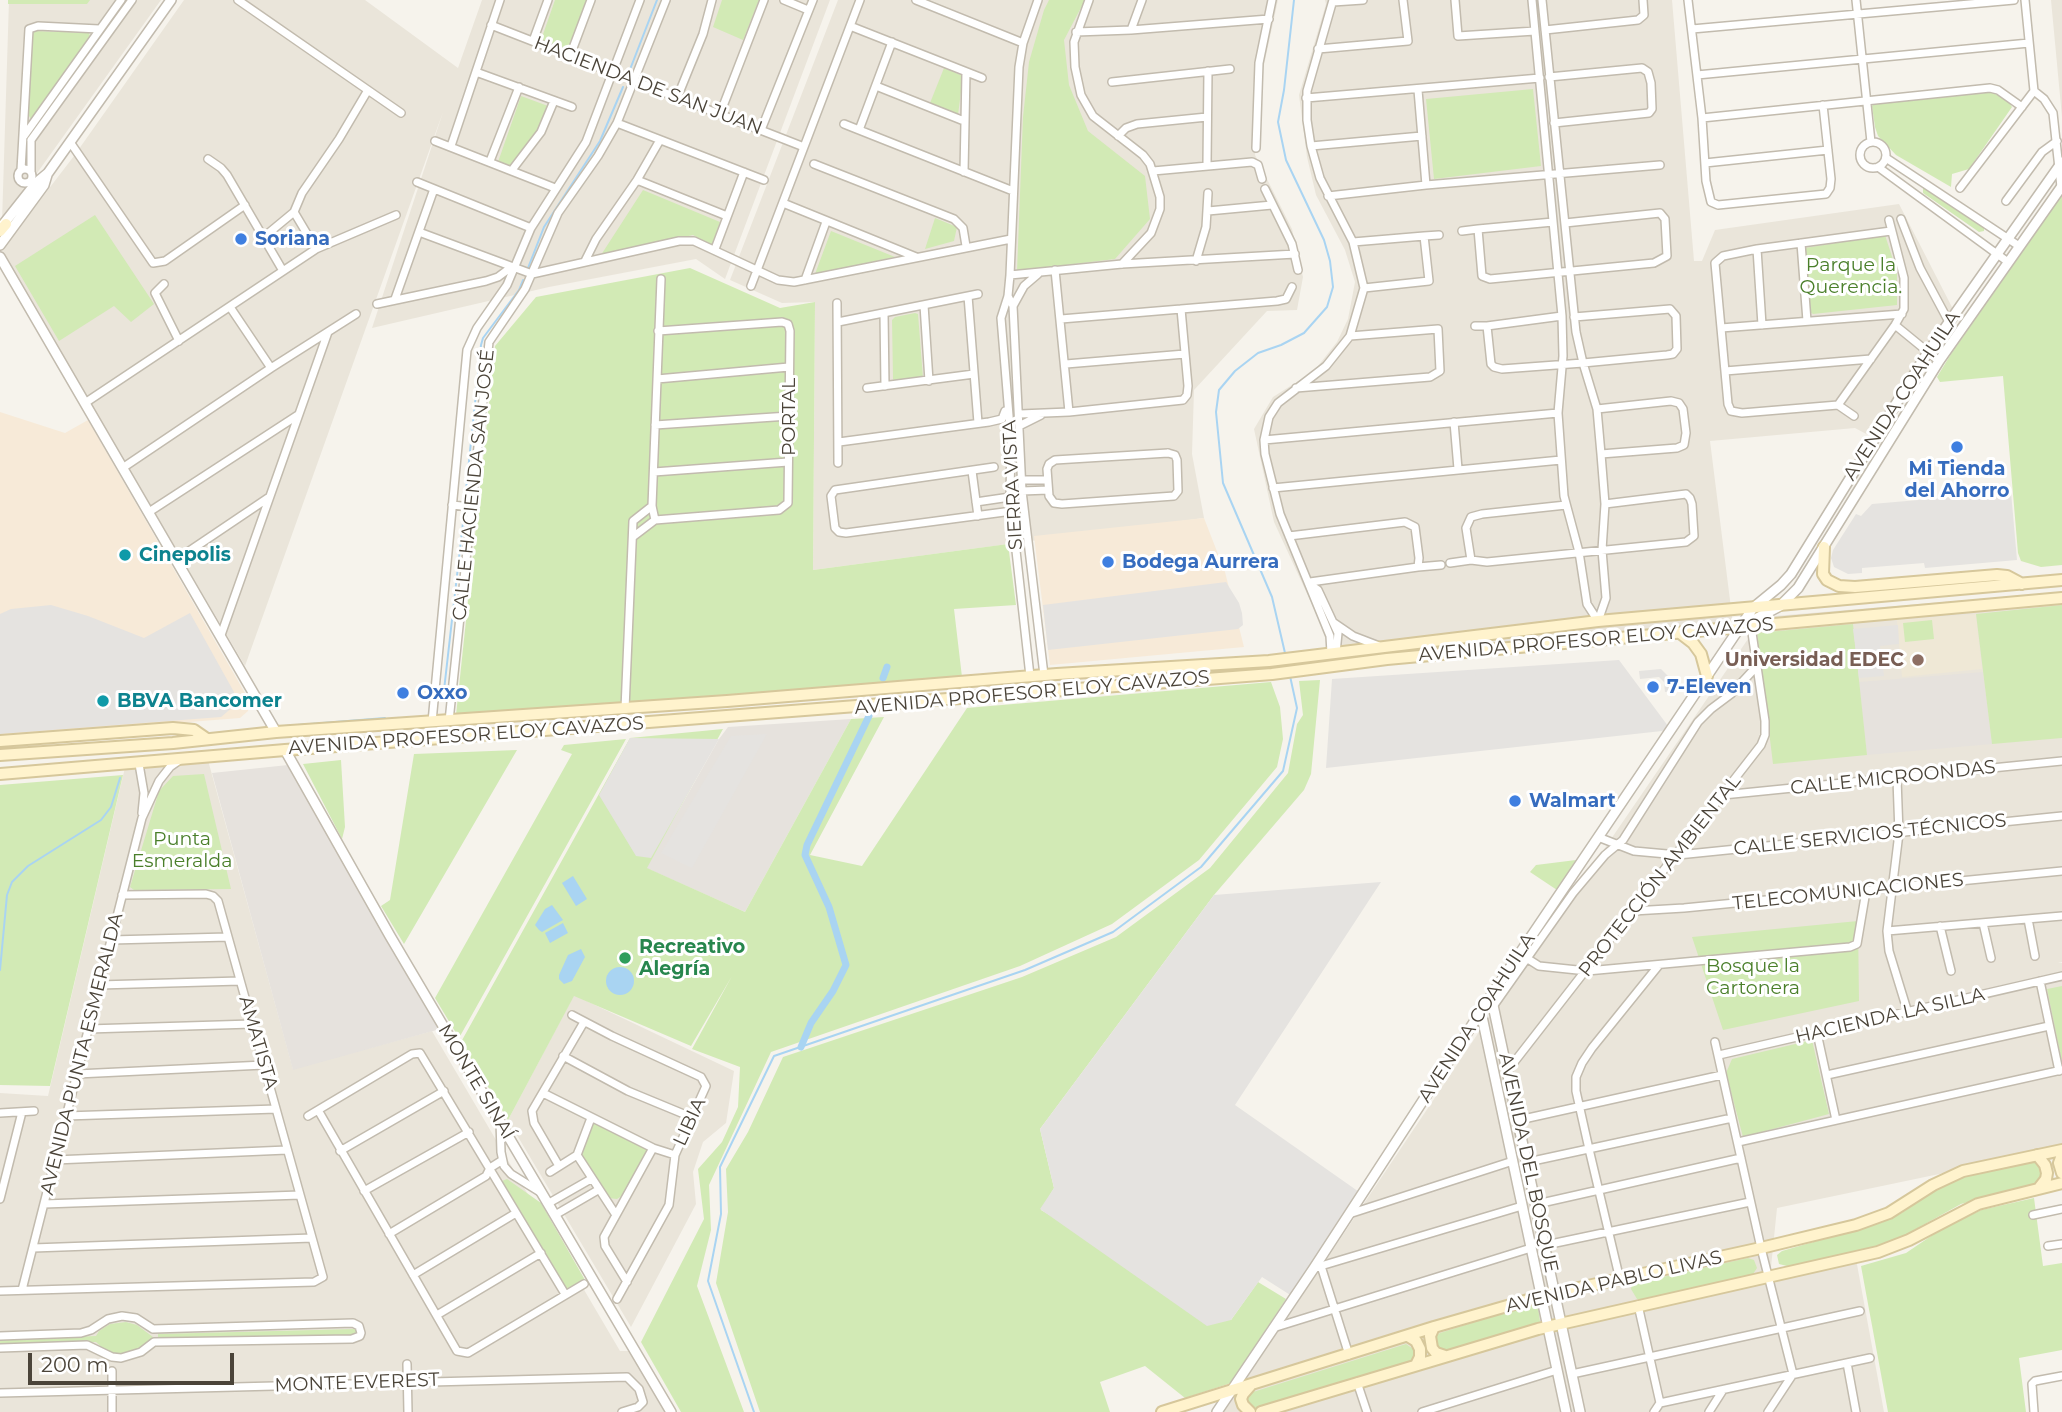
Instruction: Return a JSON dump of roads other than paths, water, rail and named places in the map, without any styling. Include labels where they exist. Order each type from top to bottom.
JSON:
[{"type":"main road","points":[[1826,544],[1823,575],[1831,583],[1848,587],[1997,575],[2007,576],[2022,584]]},
{"type":"main road","name":"AVENIDA PROFESOR ELOY CAVAZOS","points":[[0,754],[1269,661],[1598,621],[2062,580]]},
{"type":"main road","points":[[1847,600],[1879,585]]},
{"type":"main road","name":"AVENIDA PROFESOR ELOY CAVAZOS","points":[[0,774],[1272,674],[1387,659],[2062,598]]},
{"type":"main road","points":[[1560,643],[1581,636],[1598,621],[1619,632],[1639,635]]},
{"type":"main road","points":[[1680,633],[1701,654],[1707,676]]},
{"type":"main road","points":[[1015,694],[1027,688],[1037,677],[1051,688],[1060,690]]},
{"type":"main road","points":[[705,718],[702,713],[704,708],[727,701]]},
{"type":"main road","points":[[669,721],[689,713],[691,704]]},
{"type":"main road","points":[[0,754],[5,741],[73,736],[173,729],[194,730],[207,739]]},
{"type":"main road","points":[[73,736],[85,749]]},
{"type":"main road","points":[[139,764],[145,753],[173,743]]},
{"type":"main road","name":"AVENIDA PABLO LIVAS","points":[[1163,1412],[1542,1296],[1761,1248],[1868,1221],[1898,1209],[1933,1185],[1954,1175],[1987,1165],[2062,1150]]},
{"type":"main road","points":[[2037,1154],[2047,1173],[2039,1188]]},
{"type":"main road","points":[[2062,1155],[2059,1163],[2062,1173]]},
{"type":"main road","name":"AVENIDA PABLO LIVAS","points":[[1261,1412],[1548,1326],[1891,1248],[1978,1204],[2062,1183]]},
{"type":"main road","points":[[1434,1327],[1430,1336],[1432,1348],[1436,1353],[1445,1356]]},
{"type":"main road","points":[[1408,1336],[1416,1341],[1420,1349],[1416,1364]]},
{"type":"main road","points":[[1250,1412],[1241,1399],[1252,1384]]},
{"type":"street","points":[[28,138],[121,0]]},
{"type":"street","points":[[48,173],[31,179],[18,178],[22,145],[132,0]]},
{"type":"street","points":[[0,245],[171,0]]},
{"type":"street","points":[[238,0],[401,113]]},
{"type":"street","points":[[451,146],[500,0]]},
{"type":"street","points":[[533,41],[548,0]]},
{"type":"street","points":[[570,56],[591,0]]},
{"type":"street","name":"CALLE HACIENDA SAN JOSÉ","points":[[432,722],[467,350],[473,334],[503,292],[531,228],[586,142],[640,0]]},
{"type":"street","name":"CALLE HACIENDA SAN JOSÉ","points":[[449,721],[489,342],[525,289],[558,213],[598,156],[617,123],[666,0]]},
{"type":"street","points":[[677,98],[703,34],[712,0]]},
{"type":"street","points":[[720,114],[764,0]]},
{"type":"street","points":[[784,0],[808,10]]},
{"type":"street","points":[[761,130],[813,0]]},
{"type":"street","points":[[751,286],[860,0]]},
{"type":"street","points":[[916,0],[1023,43]]},
{"type":"street","name":"SIERRA VISTA","points":[[1037,677],[1018,572],[1010,497],[1010,440],[1002,313],[1008,296],[1010,275],[1017,91],[1023,43],[1038,0]]},
{"type":"street","points":[[1089,0],[1076,32],[1073,53],[1081,95],[1093,116],[1143,155],[1153,171],[1160,197],[1157,222],[1143,244],[1122,264]]},
{"type":"street","points":[[1131,30],[1142,0]]},
{"type":"street","points":[[1256,148],[1258,70],[1272,0]]},
{"type":"street","points":[[1334,653],[1330,636],[1311,593],[1311,584],[1289,536],[1273,488],[1264,440],[1266,425],[1273,410],[1296,388],[1326,366],[1350,336],[1364,288],[1353,242],[1328,196],[1311,146],[1306,98],[1333,1],[1363,0]]},
{"type":"street","points":[[1318,50],[1408,41],[1403,0]]},
{"type":"street","points":[[1455,0],[1458,36],[1535,31]]},
{"type":"street","points":[[1532,0],[1562,316],[1558,413],[1561,460],[1566,505],[1579,552],[1587,604],[1598,621]]},
{"type":"street","points":[[1542,0],[1574,317],[1583,363],[1597,409],[1605,504],[1602,550],[1606,598],[1598,621]]},
{"type":"street","points":[[1545,30],[1638,20],[1644,15],[1643,0]]},
{"type":"street","points":[[1688,0],[1708,196],[1711,202],[1718,205],[1826,194],[1830,188],[1823,105]]},
{"type":"street","points":[[1856,0],[1871,142]]},
{"type":"street","points":[[1692,29],[2014,0]]},
{"type":"street","points":[[2025,0],[2034,91],[2050,107],[2061,164],[2062,187]]},
{"type":"street","points":[[1076,32],[1269,19]]},
{"type":"street","name":"HACIENDA DE SAN JUAN","points":[[491,25],[804,147]]},
{"type":"street","points":[[2,227],[27,194],[31,179],[23,114],[29,29],[38,26],[100,29]]},
{"type":"street","points":[[850,26],[982,78]]},
{"type":"street","points":[[859,130],[892,42]]},
{"type":"street","points":[[1697,75],[2029,43]]},
{"type":"street","points":[[1549,76],[1642,68],[1648,72],[1651,82],[1652,109],[1649,114],[1554,123]]},
{"type":"street","points":[[1112,82],[1230,69]]},
{"type":"street","points":[[1207,164],[1208,71]]},
{"type":"street","points":[[476,72],[572,107]]},
{"type":"street","points":[[964,172],[966,72]]},
{"type":"street","points":[[1306,98],[1540,79]]},
{"type":"street","points":[[876,86],[964,121]]},
{"type":"street","points":[[490,161],[519,87]]},
{"type":"street","points":[[1702,118],[1990,88],[1998,90],[2022,107]]},
{"type":"street","points":[[264,236],[294,212],[302,193],[368,90]]},
{"type":"street","points":[[1418,90],[1426,184]]},
{"type":"street","points":[[1960,188],[2034,91]]},
{"type":"street","points":[[512,170],[541,132],[554,100]]},
{"type":"street","points":[[1118,136],[1131,125],[1207,117]]},
{"type":"street","points":[[617,123],[764,180]]},
{"type":"street","points":[[844,124],[1013,191]]},
{"type":"street","points":[[1311,146],[1422,136]]},
{"type":"street","points":[[585,261],[596,239],[637,180],[660,140]]},
{"type":"street","points":[[435,141],[555,188]]},
{"type":"street","points":[[2007,201],[2042,152],[2057,141]]},
{"type":"street","points":[[70,142],[148,259],[155,264],[165,261],[245,205]]},
{"type":"street","points":[[2008,262],[1878,167],[1867,167],[1860,158],[1862,147],[1871,142],[1879,143],[1886,158],[2019,246]]},
{"type":"street","points":[[1705,163],[1828,150]]},
{"type":"street","points":[[1878,167],[1886,158]]},
{"type":"street","points":[[208,159],[223,171],[283,271]]},
{"type":"street","points":[[1153,171],[1252,162],[1258,165],[1262,179]]},
{"type":"street","points":[[814,164],[954,219],[962,228],[966,246]]},
{"type":"street","name":"AVENIDA COAHUILA","points":[[1217,1412],[1317,1267],[1481,1012],[1493,1000],[1707,676],[1746,626],[1753,608],[1791,574],[1928,352],[2061,164]]},
{"type":"street","points":[[1328,196],[1426,184],[1660,165]]},
{"type":"street","points":[[21,170],[26,169],[31,179]]},
{"type":"street","points":[[715,249],[744,172]]},
{"type":"street","points":[[637,180],[727,216]]},
{"type":"street","points":[[417,182],[531,228]]},
{"type":"street","points":[[1915,194],[1923,183]]},
{"type":"street","name":"AVENIDA COAHUILA","points":[[1746,626],[1780,606],[1790,596],[1826,544],[1939,361],[2062,187]]},
{"type":"street","points":[[396,299],[434,189]]},
{"type":"street","points":[[1265,189],[1295,254],[1298,270]]},
{"type":"street","points":[[1196,261],[1204,235],[1208,193]]},
{"type":"street","points":[[783,203],[916,257]]},
{"type":"street","points":[[1208,211],[1272,205]]},
{"type":"street","points":[[294,212],[316,249]]},
{"type":"street","points":[[1478,229],[1482,276],[1486,278],[1660,261],[1667,256],[1665,219],[1656,213],[1564,223]]},
{"type":"street","points":[[85,403],[316,249],[396,215]]},
{"type":"street","points":[[1901,219],[1915,258],[1949,322]]},
{"type":"street","points":[[1838,405],[1902,314],[1904,288],[1889,220]]},
{"type":"street","points":[[805,280],[826,222]]},
{"type":"street","points":[[1462,231],[1553,222]]},
{"type":"street","points":[[1983,243],[1994,229]]},
{"type":"street","points":[[1854,416],[1838,405],[1734,413],[1728,407],[1716,260],[1757,249],[1891,231]]},
{"type":"street","points":[[419,232],[512,269],[532,274],[684,240],[694,241],[756,271],[787,282],[1011,239]]},
{"type":"street","points":[[1353,242],[1439,235]]},
{"type":"street","points":[[1364,288],[1429,281],[1424,236]]},
{"type":"street","points":[[1801,243],[1807,321]]},
{"type":"street","points":[[1757,249],[1762,325]]},
{"type":"street","points":[[1010,275],[1122,264],[1295,254]]},
{"type":"street","points":[[0,257],[276,732]]},
{"type":"street","points":[[1900,262],[1915,258]]},
{"type":"street","points":[[0,268],[11,279]]},
{"type":"street","points":[[377,304],[486,282],[512,269]]},
{"type":"street","points":[[1055,270],[1069,412]]},
{"type":"street","points":[[1002,313],[1014,310],[1024,286],[1039,273]]},
{"type":"street","points":[[634,536],[655,520],[652,506],[661,279]]},
{"type":"street","points":[[164,284],[155,293],[179,341]]},
{"type":"street","points":[[1061,319],[1277,301],[1286,299],[1293,287]]},
{"type":"street","points":[[838,322],[978,294]]},
{"type":"street","points":[[968,296],[978,423]]},
{"type":"street","name":"SIERRA VISTA","points":[[1008,296],[1014,310],[1021,466],[1032,570],[1037,677]]},
{"type":"street","points":[[837,303],[838,463]]},
{"type":"street","points":[[924,305],[929,381]]},
{"type":"street","points":[[230,307],[271,368]]},
{"type":"street","points":[[1020,414],[1069,412],[1183,400],[1188,392],[1181,310]]},
{"type":"street","points":[[1487,326],[1489,360],[1494,367],[1502,369],[1673,354],[1677,349],[1676,316],[1672,310],[1574,317]]},
{"type":"street","points":[[884,313],[885,386]]},
{"type":"street","points":[[124,467],[356,314]]},
{"type":"street","points":[[1721,328],[1902,314]]},
{"type":"street","points":[[1475,326],[1562,316]]},
{"type":"street","name":"PORTAL","points":[[655,520],[785,508],[788,503],[788,324],[782,322],[659,331]]},
{"type":"street","points":[[1895,326],[1939,361]]},
{"type":"street","points":[[1296,388],[1434,376],[1440,371],[1442,329],[1350,336]]},
{"type":"street","points":[[221,635],[328,332]]},
{"type":"street","points":[[1066,365],[1185,354]]},
{"type":"street","points":[[1725,371],[1871,359]]},
{"type":"street","points":[[657,379],[789,367]]},
{"type":"street","points":[[867,388],[974,374]]},
{"type":"street","points":[[839,442],[989,422],[1004,417],[1007,400]]},
{"type":"street","points":[[1597,409],[1679,402],[1683,409],[1686,433],[1684,444],[1677,448],[1601,454]]},
{"type":"street","points":[[1021,425],[1045,413]]},
{"type":"street","points":[[1264,440],[1558,413]]},
{"type":"street","points":[[149,512],[298,415]]},
{"type":"street","points":[[655,425],[789,416]]},
{"type":"street","points":[[989,422],[1006,425],[1010,440]]},
{"type":"street","points":[[1454,422],[1458,469]]},
{"type":"street","points":[[1168,453],[1175,455],[1177,460],[1178,491],[1174,496],[1062,504],[1052,501],[1048,490],[1048,467],[1052,461],[1168,453]]},
{"type":"street","points":[[1273,488],[1561,460]]},
{"type":"street","points":[[654,472],[788,462]]},
{"type":"street","points":[[1010,464],[1021,466]]},
{"type":"street","points":[[995,467],[835,490],[831,496],[835,526],[839,532],[846,533],[1012,511]]},
{"type":"street","points":[[972,471],[978,516]]},
{"type":"street","points":[[1022,480],[1047,480]]},
{"type":"street","points":[[1023,491],[1048,490]]},
{"type":"street","points":[[1450,563],[1471,560],[1487,562],[1686,542],[1692,539],[1695,533],[1692,504],[1686,494],[1605,504]]},
{"type":"street","points":[[976,502],[1010,497]]},
{"type":"street","points":[[176,560],[268,498]]},
{"type":"street","points":[[452,505],[471,507]]},
{"type":"street","points":[[1471,560],[1466,528],[1471,517],[1566,505]]},
{"type":"street","points":[[625,709],[633,521],[652,506]]},
{"type":"street","points":[[1289,536],[1409,523],[1416,530],[1418,567]]},
{"type":"street","points":[[1815,534],[1826,532],[1826,544]]},
{"type":"street","points":[[1311,584],[1441,565]]},
{"type":"street","points":[[1018,572],[1032,570]]},
{"type":"street","points":[[1311,584],[1318,590],[1339,638],[1334,653]]},
{"type":"street","points":[[1776,590],[1779,598],[1790,596]]},
{"type":"street","points":[[1331,620],[1346,632],[1383,647]]},
{"type":"street","name":"PROTECCIÓN AMBIENTAL","points":[[1508,1070],[1761,745],[1765,735],[1765,721],[1758,665],[1746,626]]},
{"type":"street","points":[[1493,1000],[1528,959],[1573,893],[1638,819],[1698,722],[1731,694],[1758,665]]},
{"type":"street","name":"MONTE SINAÍ","points":[[285,750],[390,936],[671,1412]]},
{"type":"street","name":"AVENIDA PUNTA ESMERALDA","points":[[22,1290],[142,818],[156,785],[170,767],[180,760]]},
{"type":"street","name":"CALLE MICROONDAS","points":[[1723,795],[2062,761]]},
{"type":"street","name":"AVENIDA PUNTA ESMERALDA","points":[[139,764],[144,793],[142,818]]},
{"type":"street","points":[[1897,779],[1899,833],[1887,931],[1889,951],[1908,1013]]},
{"type":"street","name":"CALLE SERVICIOS TÉCNICOS","points":[[1598,838],[1643,853],[1678,855],[2062,816]]},
{"type":"street","name":"TELECOMUNICACIONES","points":[[1633,911],[1892,889],[2062,871]]},
{"type":"street","points":[[1528,959],[1539,966],[1587,971],[1854,946],[1857,944],[1866,891]]},
{"type":"street","name":"AMATISTA","points":[[22,1290],[300,1282],[321,1279],[323,1272],[218,901],[210,895],[122,895]]},
{"type":"street","points":[[1887,931],[2062,915]]},
{"type":"street","points":[[2028,919],[2035,956]]},
{"type":"street","points":[[1983,923],[1991,958]]},
{"type":"street","points":[[1940,926],[1951,971]]},
{"type":"street","points":[[111,940],[228,937]]},
{"type":"street","points":[[1620,1280],[1576,1084],[1582,1063],[1659,965]]},
{"type":"street","name":"HACIENDA LA SILLA","points":[[1719,1055],[2062,976]]},
{"type":"street","points":[[99,985],[240,981]]},
{"type":"street","points":[[1738,1142],[2061,1071],[2040,982]]},
{"type":"street","name":"AVENIDA DEL BOSQUE","points":[[1493,1000],[1580,1412]]},
{"type":"street","name":"AVENIDA DEL BOSQUE","points":[[1481,1012],[1566,1412]]},
{"type":"street","name":"LIBIA","points":[[572,1015],[703,1079],[706,1089],[675,1155],[669,1205],[617,1299]]},
{"type":"street","points":[[559,1166],[534,1123],[532,1111],[584,1022]]},
{"type":"street","points":[[88,1029],[252,1024]]},
{"type":"street","points":[[1827,1075],[2049,1026]]},
{"type":"street","points":[[1817,1033],[1836,1120]]},
{"type":"street","points":[[1715,1042],[1750,1202],[1793,1374],[1768,1412]]},
{"type":"street","points":[[308,1116],[412,1054],[420,1052],[565,1294]]},
{"type":"street","points":[[563,1056],[628,1091],[691,1117]]},
{"type":"street","points":[[77,1074],[264,1065]]},
{"type":"street","points":[[1519,1121],[1722,1075]]},
{"type":"street","points":[[1498,1091],[1512,1086]]},
{"type":"street","points":[[340,1151],[444,1091]]},
{"type":"street","points":[[543,1093],[653,1148],[675,1155]]},
{"type":"street","points":[[66,1116],[276,1110]]},
{"type":"street","points":[[317,1110],[457,1351],[468,1353],[584,1284]]},
{"type":"street","points":[[0,1113],[34,1111]]},
{"type":"street","points":[[0,1199],[22,1112]]},
{"type":"street","points":[[550,1172],[577,1155],[591,1118]]},
{"type":"street","points":[[1528,1161],[1732,1118]]},
{"type":"street","points":[[500,1122],[501,1161],[506,1170],[542,1193]]},
{"type":"street","points":[[364,1191],[469,1132]]},
{"type":"street","points":[[627,1282],[605,1246],[604,1237],[653,1148]]},
{"type":"street","points":[[55,1160],[287,1150]]},
{"type":"street","points":[[577,1155],[616,1215]]},
{"type":"street","points":[[1536,1204],[1741,1158]]},
{"type":"street","points":[[389,1234],[486,1176],[490,1168],[501,1161]]},
{"type":"street","points":[[1349,1214],[1513,1161]]},
{"type":"street","points":[[486,1176],[495,1177],[506,1170]]},
{"type":"street","points":[[548,1203],[591,1179]]},
{"type":"street","points":[[555,1214],[598,1190]]},
{"type":"street","points":[[44,1204],[300,1195]]},
{"type":"street","points":[[1546,1245],[1750,1202]]},
{"type":"street","points":[[1349,1355],[1317,1267],[1522,1206]]},
{"type":"street","points":[[2033,1215],[2062,1209]]},
{"type":"street","points":[[413,1275],[516,1213]]},
{"type":"street","points":[[33,1248],[312,1238]]},
{"type":"street","points":[[2048,1247],[2062,1244]]},
{"type":"street","points":[[1273,1328],[1531,1248]]},
{"type":"street","points":[[437,1315],[541,1253]]},
{"type":"street","points":[[0,1291],[22,1290]]},
{"type":"street","points":[[1638,1306],[1660,1403]]},
{"type":"street","points":[[1573,1374],[1860,1311]]},
{"type":"street","points":[[0,1336],[81,1333],[108,1319],[122,1316],[136,1318],[153,1329],[353,1323],[359,1326],[361,1333],[352,1339],[154,1342],[141,1352],[121,1358],[112,1357],[87,1345],[0,1348]]},
{"type":"street","points":[[153,1329],[154,1342]]},
{"type":"street","points":[[1654,1412],[1660,1403],[1870,1358]]},
{"type":"street","points":[[1847,1363],[1853,1411]]},
{"type":"street","points":[[407,1364],[408,1412]]},
{"type":"street","points":[[1422,1412],[1557,1370]]},
{"type":"street","points":[[112,1371],[112,1412]]},
{"type":"street","points":[[2034,1412],[2031,1389],[2035,1381],[2062,1376]]},
{"type":"street","name":"MONTE EVEREST","points":[[0,1393],[407,1381],[630,1378],[639,1389]]},
{"type":"street","points":[[1357,1382],[1367,1412]]},
{"type":"street","points":[[622,1412],[638,1407],[643,1402],[639,1389],[658,1390]]},
{"type":"street","points":[[1709,1412],[1723,1390]]},
{"type":"water","points":[[573,876],[587,899],[576,906],[562,883]]},
{"type":"water","points":[[552,905],[563,920],[542,932],[535,925],[545,909]]},
{"type":"water","points":[[563,923],[568,933],[550,943],[545,933]]},
{"type":"water","points":[[581,949],[585,957],[572,981],[564,984],[559,975],[568,955]]},
{"type":"water","points":[[620,967],[630,971],[634,981],[630,991],[620,995],[610,991],[606,981],[610,971]]},
{"type":"waterway","points":[[629,72],[657,0]]},
{"type":"waterway","points":[[1285,653],[1272,597],[1223,483],[1216,412],[1219,390],[1235,371],[1258,353],[1304,333],[1327,307],[1333,287],[1324,240],[1286,160],[1278,122],[1294,0]]},
{"type":"waterway","points":[[528,268],[544,227],[600,141],[623,87]]},
{"type":"waterway","points":[[465,500],[481,345],[483,338],[519,290],[523,280]]},
{"type":"waterway","points":[[443,699],[464,514]]},
{"type":"waterway","points":[[883,678],[887,667]]},
{"type":"waterway","points":[[754,1412],[708,1281],[721,1214],[720,1167],[774,1056],[1025,970],[1113,932],[1201,867],[1283,771],[1297,708],[1290,676]]},
{"type":"waterway","points":[[801,1047],[811,1023],[833,991],[846,965],[829,907],[805,855],[807,845],[869,716]]},
{"type":"waterway","points":[[285,726],[385,718]]},
{"type":"waterway","points":[[0,970],[7,895],[12,882],[28,866],[101,820],[111,807],[120,778]]},
{"type":"place","name":"Soriana","points":[[241,239]]},
{"type":"place","name":"Mi Tienda del Ahorro","points":[[1957,447]]},
{"type":"place","name":"Cinepolis","points":[[125,555]]},
{"type":"place","name":"Bodega Aurrera","points":[[1108,562]]},
{"type":"place","name":"Universidad EDEC","points":[[1918,660]]},
{"type":"place","name":"7-Eleven","points":[[1653,687]]},
{"type":"place","name":"Oxxo","points":[[403,693]]},
{"type":"place","name":"BBVA Bancomer","points":[[103,701]]},
{"type":"place","name":"Walmart","points":[[1515,801]]},
{"type":"place","name":"Recreativo Alegría","points":[[625,958]]},
{"type":"park label","name":"Parque la Querencia.","points":[[1851,276]]},
{"type":"park label","name":"Punta Esmeralda","points":[[182,850]]},
{"type":"park label","name":"Bosque la Cartonera","points":[[1753,977]]}]
